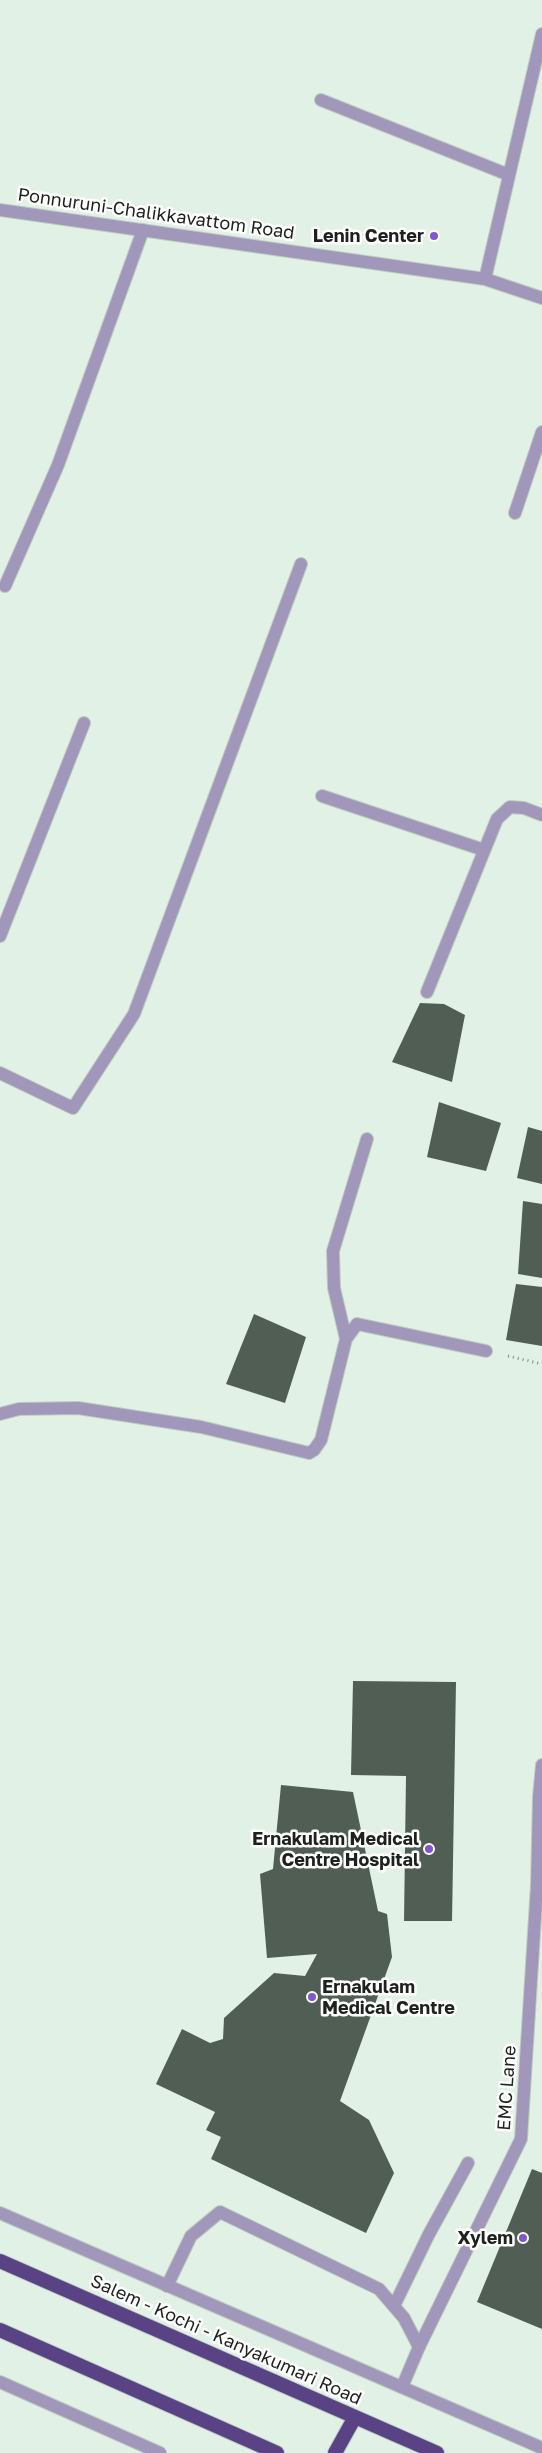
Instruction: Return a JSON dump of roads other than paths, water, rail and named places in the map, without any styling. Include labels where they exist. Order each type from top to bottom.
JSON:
[{"type":"highway","name":"Salem - Kochi - Kanyakumari Road","points":[[0,2261],[437,2453]]},
{"type":"highway","points":[[0,2330],[278,2453]]},
{"type":"highway","points":[[335,2453],[355,2417]]},
{"type":"street","points":[[485,279],[542,34]]},
{"type":"street","points":[[322,100],[509,175]]},
{"type":"street","name":"Ponnuruni-Chalikkavattom Road","points":[[0,210],[485,279],[542,298]]},
{"type":"street","points":[[5,586],[58,465],[143,230]]},
{"type":"street","points":[[515,512],[542,432]]},
{"type":"street","points":[[0,1073],[73,1108],[134,1014],[301,564]]},
{"type":"street","points":[[0,936],[84,723]]},
{"type":"street","points":[[322,796],[484,850]]},
{"type":"street","points":[[427,992],[497,819],[510,807],[524,808],[542,815]]},
{"type":"street","points":[[346,1339],[334,1288],[333,1251],[367,1139]]},
{"type":"street","points":[[0,1414],[19,1409],[78,1408],[201,1427],[309,1453],[314,1450],[321,1440],[346,1339],[357,1324],[486,1351]]},
{"type":"street","name":"EMC Lane","points":[[402,2387],[419,2347],[521,2139],[537,1885],[542,1765]]},
{"type":"street","points":[[394,2306],[429,2234],[468,2163]]},
{"type":"street","points":[[167,2286],[191,2236],[220,2212],[380,2288],[404,2318],[419,2347]]},
{"type":"street","points":[[0,2213],[542,2448]]},
{"type":"street","points":[[0,2382],[160,2453]]},
{"type":"place","name":"Lenin Center","points":[[434,236]]},
{"type":"place","name":"Ernakulam Medical Centre Hospital","points":[[429,1849]]},
{"type":"place","name":"Ernakulam Medical Centre","points":[[312,1997]]},
{"type":"place","name":"Xylem","points":[[523,2238]]}]
